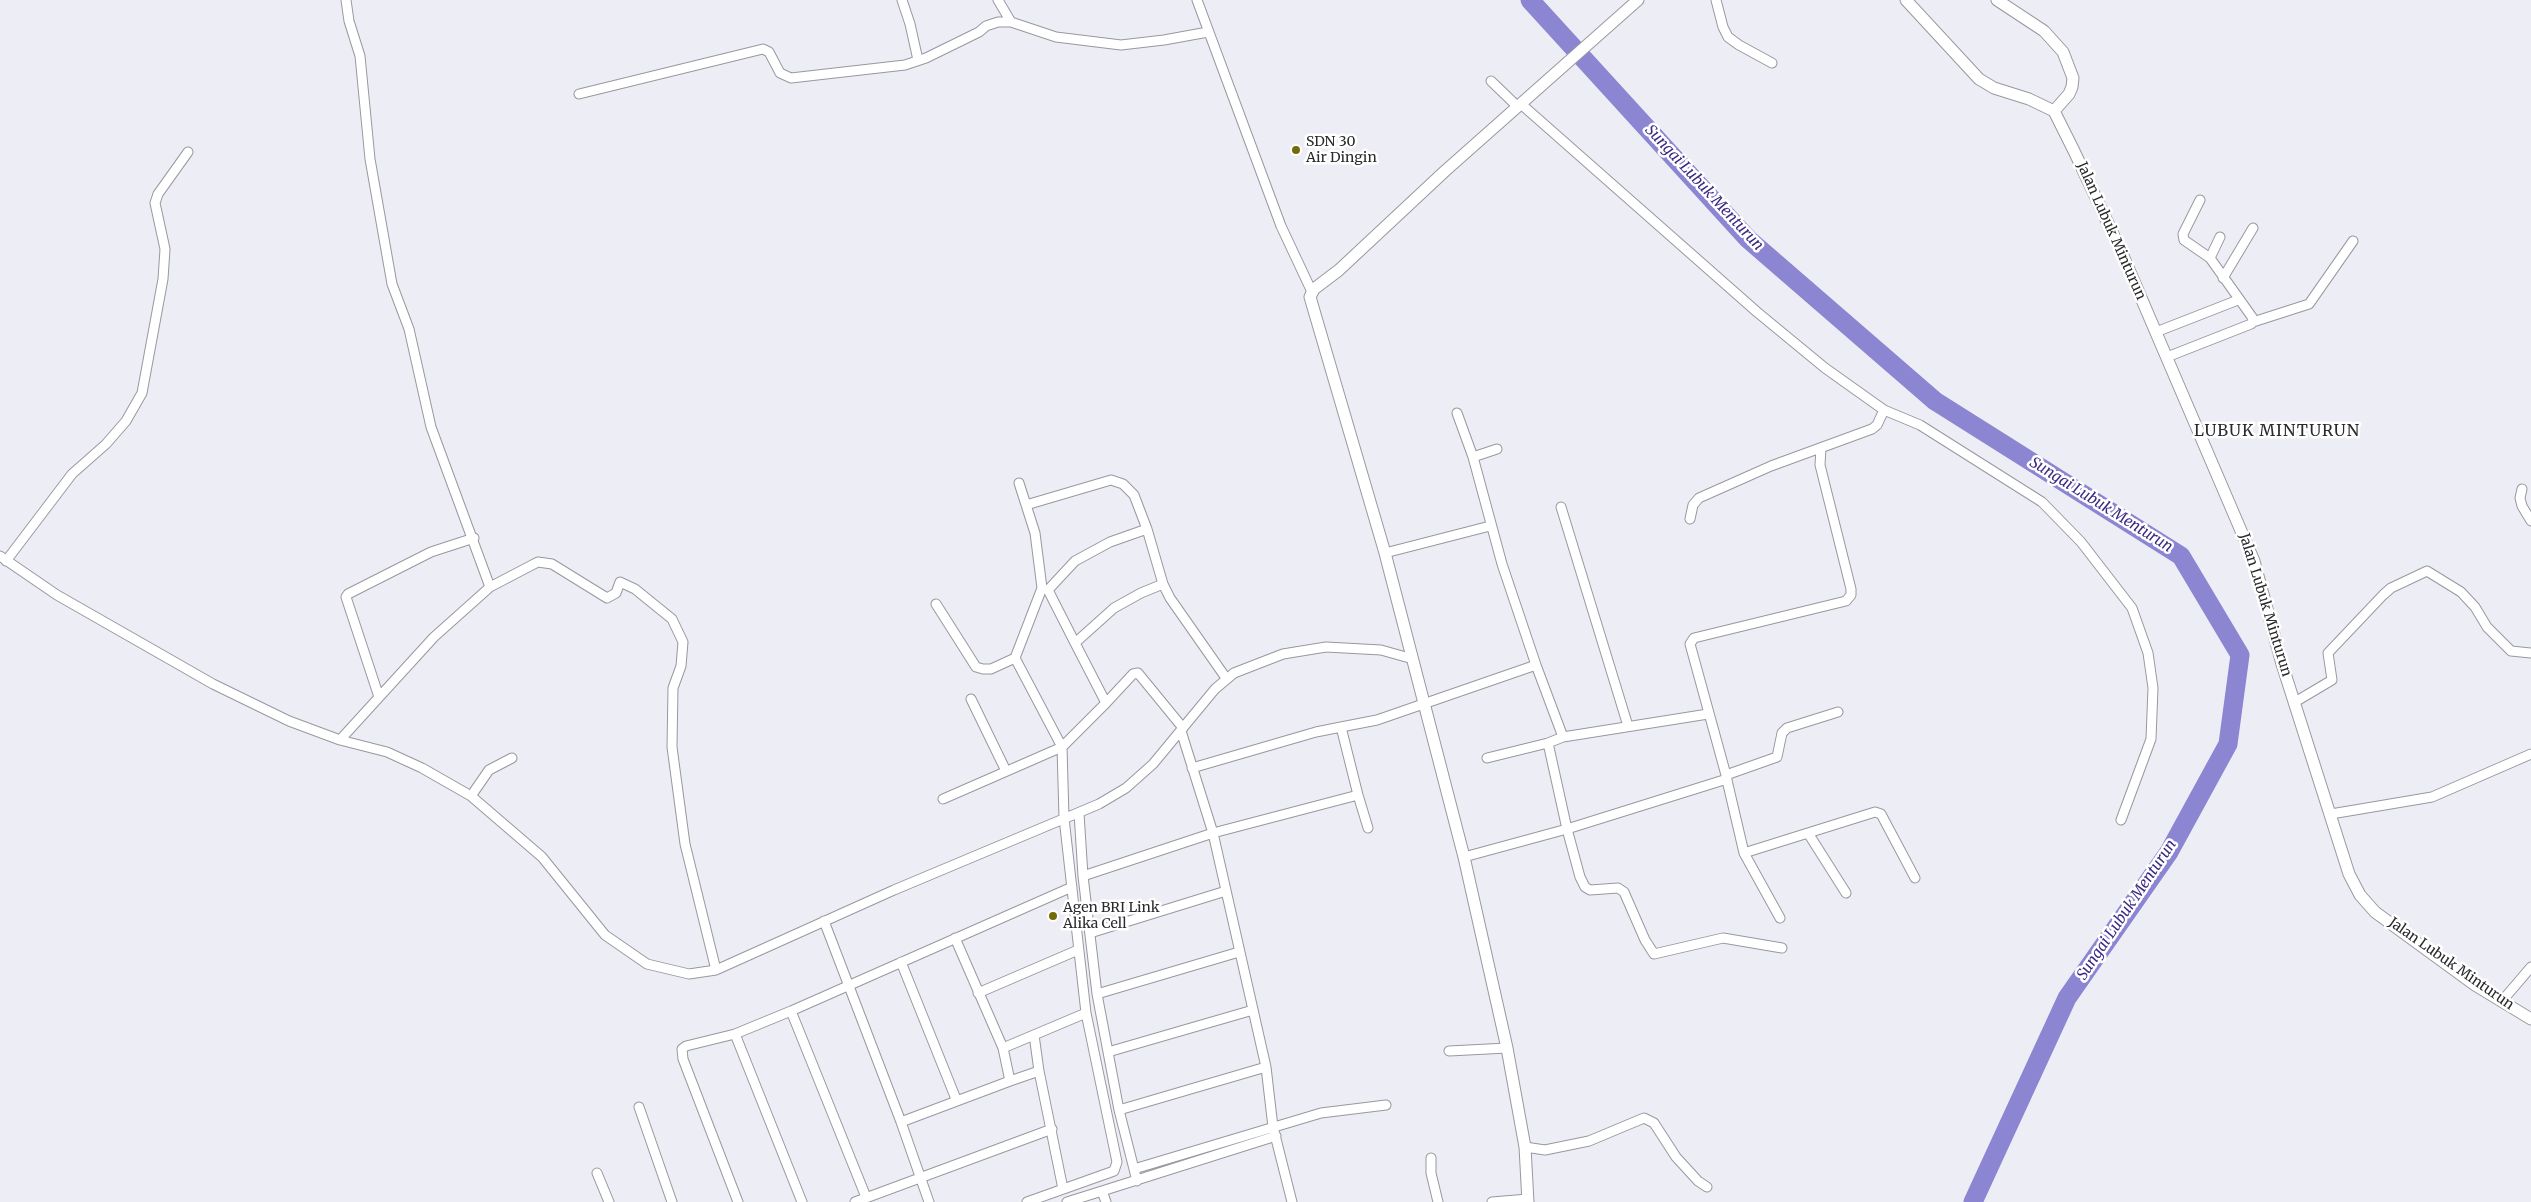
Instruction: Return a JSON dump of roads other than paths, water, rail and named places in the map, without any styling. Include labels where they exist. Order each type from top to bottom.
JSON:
[{"type":"street","points":[[346,0],[348,21],[360,56],[369,150],[392,284],[409,329],[431,427],[474,538],[490,587]]},
{"type":"street","points":[[902,0],[918,60]]},
{"type":"street","points":[[998,0],[1011,22]]},
{"type":"street","points":[[1197,0],[1281,226],[1312,292],[1310,303],[1385,553],[1464,857],[1508,1048],[1525,1147],[1528,1200],[1492,1202]]},
{"type":"street","points":[[1716,0],[1723,27],[1728,37],[1772,63]]},
{"type":"street","points":[[1906,0],[1979,79],[1994,88],[2029,98],[2054,111],[2069,94],[2072,87],[2073,78],[2063,52],[2044,31],[1997,0]]},
{"type":"street","points":[[1312,292],[1339,270],[1380,229],[1631,4]]},
{"type":"street","points":[[579,94],[763,49],[770,52],[780,73],[791,78],[879,69],[918,60],[979,32],[986,26],[998,22],[1011,22],[1056,37],[1121,45],[1208,32]]},
{"type":"street","points":[[1491,81],[1757,312],[1825,368],[1884,410],[1920,425],[2042,502],[2081,542],[2132,608],[2148,653],[2153,688],[2152,739],[2121,820]]},
{"type":"street","name":"Jalan Lubuk Minturun","points":[[2054,111],[2121,251],[2254,561],[2282,664],[2349,874],[2360,895],[2375,912],[2476,985],[2531,1019]]},
{"type":"street","points":[[188,152],[158,194],[155,202],[165,250],[163,279],[142,393],[126,421],[106,444],[72,474],[3,559],[57,596],[213,684],[289,721],[340,740],[387,752],[471,796],[542,857],[605,935],[647,964],[689,974],[716,970],[824,921],[1079,813],[1126,788],[1153,764],[1226,678],[1283,654],[1326,647],[1380,650],[1413,659]]},
{"type":"street","points":[[2200,200],[2183,237],[2186,242],[2210,258],[2238,300],[2252,317],[2253,322]]},
{"type":"street","points":[[2223,278],[2252,228]]},
{"type":"street","points":[[2210,258],[2220,237]]},
{"type":"street","points":[[2167,357],[2253,322],[2309,304],[2353,241]]},
{"type":"street","points":[[2156,332],[2238,300]]},
{"type":"street","points":[[1690,520],[1693,505],[1698,498],[1820,448],[1872,429],[1877,425],[1884,410]]},
{"type":"street","points":[[1457,412],[1473,457],[1490,526],[1536,665],[1563,737]]},
{"type":"street","points":[[1780,918],[1744,853],[1726,777],[1691,648],[1693,638],[1846,601],[1850,595],[1851,589],[1821,473],[1820,448]]},
{"type":"street","points":[[1473,457],[1497,449]]},
{"type":"street","points":[[1026,505],[1111,480],[1123,484],[1134,495],[1147,529],[1163,584],[1170,598],[1226,678]]},
{"type":"street","points":[[1019,483],[1036,533],[1045,589],[1106,704]]},
{"type":"street","points":[[2522,489],[2520,498],[2522,506],[2531,521]]},
{"type":"street","points":[[1561,508],[1628,726]]},
{"type":"street","points":[[1385,553],[1490,526]]},
{"type":"street","points":[[936,604],[976,667],[983,670],[991,668],[1015,658],[1045,589],[1076,561],[1110,542],[1147,529]]},
{"type":"street","points":[[379,697],[346,597],[348,594],[431,552],[474,538]]},
{"type":"street","points":[[340,740],[434,637],[490,587],[532,565],[545,562],[607,598],[616,593],[620,582],[642,595],[672,619],[679,631],[683,655],[673,688],[672,747],[685,844],[716,970]]},
{"type":"street","points":[[2295,702],[2332,680],[2328,653],[2383,595],[2391,588],[2427,571],[2461,592],[2475,607],[2487,628],[2511,651],[2531,653]]},
{"type":"street","points":[[1075,643],[1114,608],[1163,584]]},
{"type":"street","points":[[1015,658],[1062,747],[1064,818],[1086,1013],[1117,1168],[1114,1171],[1028,1202]]},
{"type":"street","points":[[1192,768],[1341,727],[1378,720],[1536,665]]},
{"type":"street","points":[[942,799],[1062,747],[1106,704],[1133,674],[1138,673],[1182,729],[1192,768],[1213,833],[1266,1067],[1275,1132],[1292,1201],[1282,1202]]},
{"type":"street","points":[[971,698],[1006,771]]},
{"type":"street","points":[[1464,857],[1567,828],[1726,777],[1777,757],[1782,733],[1787,728],[1838,712]]},
{"type":"street","points":[[1487,758],[1548,743],[1563,737],[1708,714]]},
{"type":"street","points":[[1341,727],[1368,828]]},
{"type":"street","points":[[1548,743],[1580,877],[1585,886],[1590,890],[1618,888],[1624,892],[1654,954],[1723,938],[1782,948]]},
{"type":"street","points":[[2331,814],[2432,797],[2531,754]]},
{"type":"street","points":[[471,796],[489,770],[512,758]]},
{"type":"street","points":[[1083,876],[1213,833],[1358,796]]},
{"type":"street","points":[[1744,853],[1877,812],[1881,814],[1915,878]]},
{"type":"street","points":[[1079,813],[1083,876],[1098,994],[1118,1110],[1137,1181]]},
{"type":"street","points":[[1808,833],[1846,893]]},
{"type":"street","points":[[738,1202],[681,1054],[686,1046],[735,1034],[791,1011],[1072,887]]},
{"type":"street","points":[[1090,933],[1226,891]]},
{"type":"street","points":[[824,921],[901,1122],[929,1202]]},
{"type":"street","points":[[955,938],[1003,1048],[1010,1081]]},
{"type":"street","points":[[978,993],[1078,950]]},
{"type":"street","points":[[1098,994],[1239,952]]},
{"type":"street","points":[[902,962],[956,1100]]},
{"type":"street","points":[[2502,1001],[2531,967]]},
{"type":"street","points":[[1108,1052],[1253,1010]]},
{"type":"street","points":[[791,1011],[866,1197]]},
{"type":"street","points":[[1003,1048],[1086,1013]]},
{"type":"street","points":[[735,1034],[802,1202]]},
{"type":"street","points":[[1034,1034],[1039,1071],[1063,1189]]},
{"type":"street","points":[[1450,1051],[1508,1048]]},
{"type":"street","points":[[1118,1110],[1266,1067]]},
{"type":"street","points":[[901,1122],[956,1100],[1039,1071]]},
{"type":"street","points":[[1067,1202],[1137,1181],[1275,1132],[1321,1113],[1386,1105]]},
{"type":"street","points":[[639,1107],[672,1202]]},
{"type":"street","points":[[1525,1147],[1544,1150],[1589,1141],[1644,1118],[1654,1123],[1676,1157],[1698,1181],[1707,1187]]},
{"type":"street","points":[[854,1202],[921,1179],[1052,1129]]},
{"type":"street","points":[[1134,1169],[1275,1132]]},
{"type":"street","points":[[1431,1158],[1431,1173],[1438,1202]]},
{"type":"street","points":[[597,1173],[609,1202]]},
{"type":"street","points":[[1102,1191],[1106,1202]]},
{"type":"waterway","name":"Sungai Lubuk Menturun","points":[[1530,0],[1748,239],[1935,401],[2181,556],[2240,655],[2228,744],[2169,852],[2067,998],[1973,1202]]},
{"type":"place","name":"SDN 30 Air Dingin","points":[[1296,150]]},
{"type":"place","name":"Agen BRI Link Alika Cell","points":[[1053,916]]},
{"type":"district","name":"LUBUK MINTURUN","points":[[2277,431]]}]
